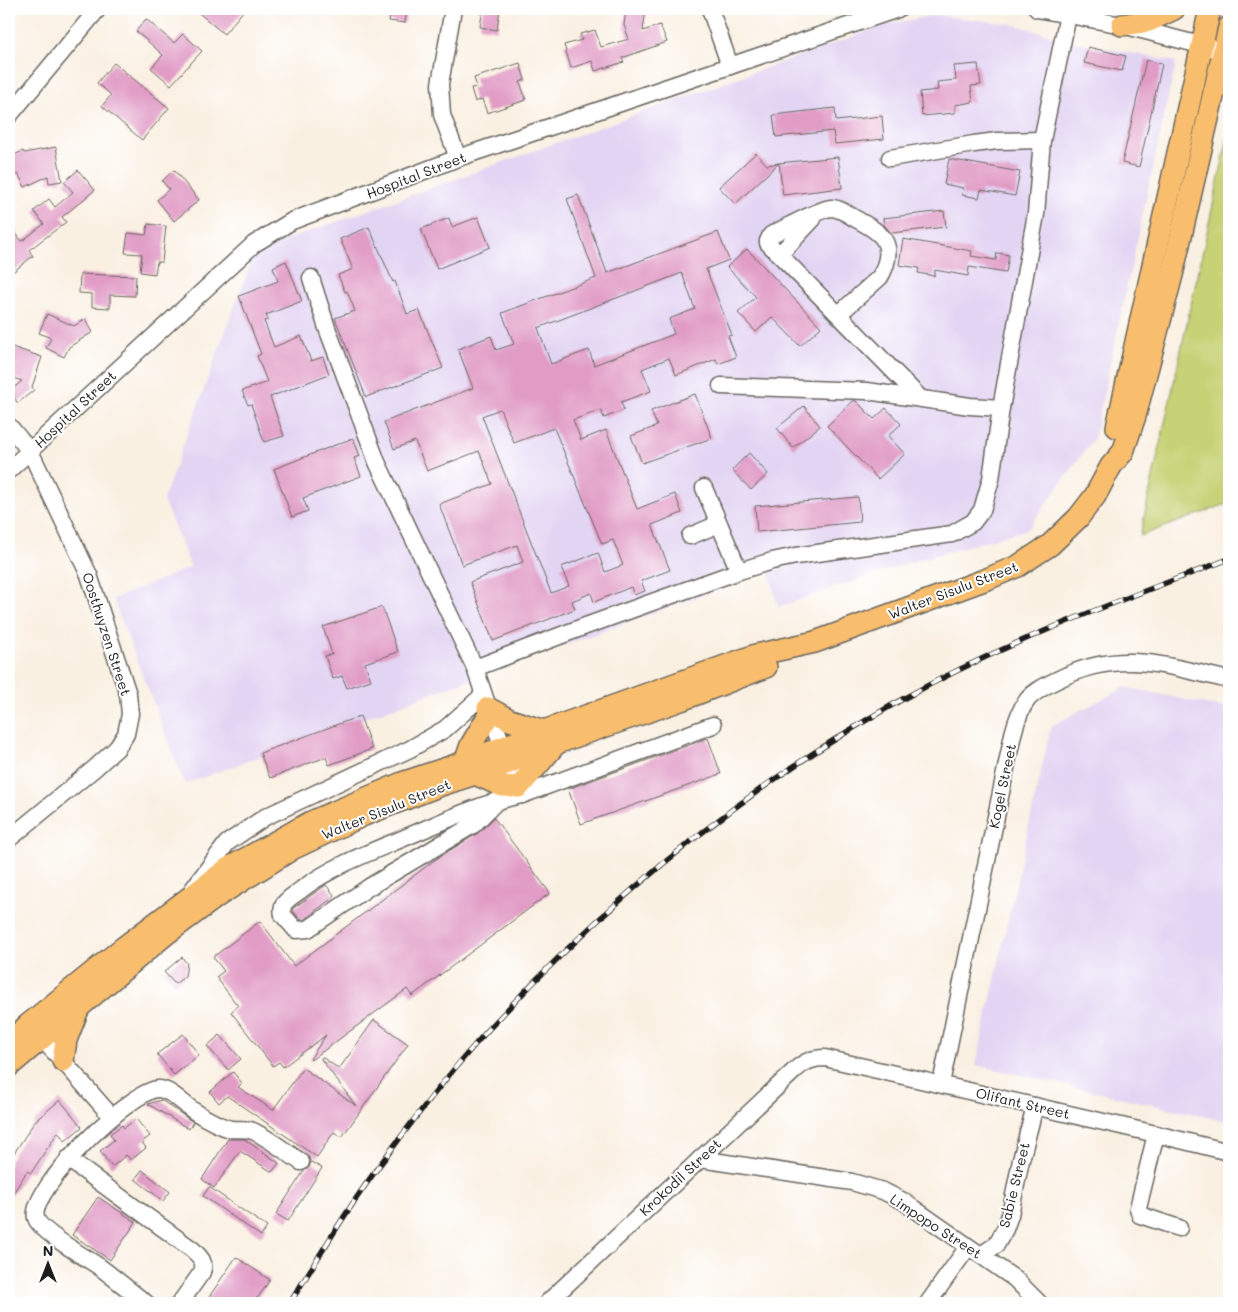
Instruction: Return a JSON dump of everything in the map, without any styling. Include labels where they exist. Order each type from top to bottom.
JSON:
[{"type":"main road","points":[[1122,26],[1149,20],[1174,9]]},
{"type":"main road","points":[[1111,466],[1112,449],[1210,9]]},
{"type":"main road","name":"Walter Sisulu Street","points":[[9,1043],[35,1031],[80,1004],[166,934],[219,894],[292,849],[470,768],[756,655],[815,642],[978,583],[1018,566],[1050,545],[1064,533],[1094,496],[1111,466],[1123,452],[1135,416],[1172,275],[1227,51],[1229,27]]},
{"type":"main road","points":[[487,705],[510,720],[551,737],[520,791],[502,786],[470,768],[471,745],[487,705]]},
{"type":"main road","name":"Walter Sisulu Street","points":[[9,1066],[35,1031],[124,947],[227,870],[311,822],[402,783],[470,768]]},
{"type":"main road","points":[[63,1061],[66,1040],[80,1004]]},
{"type":"street","points":[[9,116],[98,9]]},
{"type":"street","points":[[453,9],[440,84],[442,115],[458,158]]},
{"type":"street","points":[[710,9],[730,66]]},
{"type":"street","name":"Hospital Street","points":[[9,470],[254,244],[292,221],[458,158],[898,9]]},
{"type":"street","points":[[1037,9],[1061,12],[1227,51]]},
{"type":"street","points":[[475,668],[739,571],[796,556],[884,543],[936,538],[952,534],[973,522],[982,510],[991,479],[1001,408],[1036,214],[1042,140],[1061,12]]},
{"type":"street","points":[[890,158],[997,141],[1042,140]]},
{"type":"street","points":[[839,314],[880,277],[885,269],[887,260],[886,244],[884,239],[877,233],[840,210],[832,208],[820,212],[780,254],[920,398]]},
{"type":"street","points":[[312,278],[327,328],[377,462],[475,668],[520,791]]},
{"type":"street","points":[[721,386],[858,390],[970,406],[1001,408]]},
{"type":"street","name":"Oosthuyzen Street","points":[[9,426],[30,451],[89,575],[128,694],[130,714],[126,734],[117,748],[9,839]]},
{"type":"street","points":[[704,488],[739,571]]},
{"type":"street","points":[[690,536],[719,524]]},
{"type":"street","name":"Kogel Street","points":[[940,1084],[1013,734],[1024,704],[1042,687],[1074,671],[1112,662],[1147,662],[1229,680]]},
{"type":"street","points":[[184,901],[227,843],[265,817],[410,749],[487,705]]},
{"type":"street","points":[[496,802],[473,825],[369,887],[308,929],[296,930],[282,915],[283,905],[289,899],[318,877],[339,865],[520,791],[713,725]]},
{"type":"street","points":[[35,1031],[112,1118]]},
{"type":"street","name":"Olifant Street","points":[[817,1058],[825,1058],[940,1084],[1229,1152]]},
{"type":"street","name":"Krokodil Street","points":[[547,1303],[801,1064],[817,1058]]},
{"type":"street","points":[[146,1303],[102,1269],[50,1234],[36,1219],[35,1211],[38,1202],[68,1159],[112,1118],[150,1090],[164,1090],[216,1123],[229,1129],[252,1130],[301,1162]]},
{"type":"street","name":"Sabie Street","points":[[928,1303],[974,1251],[996,1245],[1007,1222],[1034,1106]]},
{"type":"street","points":[[1156,1134],[1138,1208],[1140,1214],[1178,1228]]},
{"type":"street","points":[[68,1159],[200,1256],[204,1264],[202,1272],[180,1303]]},
{"type":"street","name":"Limpopo Street","points":[[700,1159],[866,1185],[903,1201],[1015,1278],[1039,1303]]},
{"type":"shaded area","points":[[936,15],[1013,24],[1070,41],[1176,62],[1094,438],[1028,529],[918,560],[778,607],[769,571],[185,784],[113,599],[191,567],[163,500],[255,251],[888,24]]},
{"type":"shaded area","points":[[1125,687],[1229,709],[1229,1122],[976,1065],[1051,726]]},
{"type":"green space","points":[[1229,132],[1229,503],[1140,536]]},
{"type":"building","points":[[194,9],[245,9],[224,34]]},
{"type":"building","points":[[391,9],[407,9],[405,23],[389,21]]},
{"type":"building","points":[[483,9],[500,9],[497,30],[480,27]]},
{"type":"building","points":[[626,9],[646,9],[643,31],[660,25],[667,42],[622,58],[624,62],[595,71],[592,61],[571,68],[564,45],[582,40],[580,34],[595,30],[601,47],[629,39],[624,25]]},
{"type":"building","points":[[146,19],[174,43],[183,34],[202,51],[171,85],[151,68],[163,55],[136,31]]},
{"type":"building","points":[[1088,47],[1126,56],[1122,71],[1084,63]]},
{"type":"building","points":[[1146,60],[1162,64],[1139,167],[1122,163]]},
{"type":"building","points":[[114,63],[169,108],[142,140],[102,106],[111,95],[97,83]]},
{"type":"building","points":[[520,63],[525,80],[520,82],[526,100],[487,113],[482,99],[475,102],[471,88],[477,87],[474,78]]},
{"type":"building","points":[[978,64],[981,85],[971,86],[973,102],[955,105],[955,113],[922,116],[920,92],[938,90],[937,82],[956,80],[954,66]]},
{"type":"building","points":[[835,108],[836,121],[882,116],[884,139],[835,144],[833,131],[776,137],[773,115]]},
{"type":"building","points":[[56,147],[62,181],[49,183],[48,176],[25,187],[18,174],[9,179],[9,157],[23,151],[24,153]]},
{"type":"building","points":[[756,153],[767,165],[779,163],[735,204],[719,187]]},
{"type":"building","points":[[838,157],[842,188],[783,195],[779,163]]},
{"type":"building","points":[[949,159],[1020,172],[1015,196],[981,190],[979,198],[962,195],[963,188],[944,184]]},
{"type":"building","points":[[78,170],[95,190],[62,217],[66,222],[29,250],[33,256],[9,275],[9,225],[22,241],[44,224],[34,211],[49,199],[55,207],[73,192],[64,182]]},
{"type":"building","points":[[174,170],[199,200],[174,221],[157,200],[169,189],[162,181]]},
{"type":"building","points":[[578,195],[607,273],[718,232],[729,260],[706,269],[732,335],[728,336],[736,357],[718,364],[716,359],[676,375],[669,358],[642,369],[651,391],[621,402],[624,410],[604,418],[601,410],[573,420],[581,440],[606,430],[637,509],[675,494],[682,513],[652,525],[670,570],[641,581],[645,591],[634,595],[631,587],[594,602],[591,593],[572,601],[575,609],[493,641],[470,582],[523,562],[517,545],[462,565],[439,504],[492,484],[479,451],[427,471],[415,441],[394,449],[384,422],[473,388],[458,349],[491,336],[496,350],[514,344],[502,313],[596,278],[567,199]],"holes":[[[682,273],[695,309],[669,319],[674,334],[594,365],[589,350],[551,364],[538,328]],[[500,409],[514,443],[554,428],[602,544],[613,540],[623,565],[605,572],[598,553],[561,567],[569,586],[551,593],[482,416]]]},
{"type":"building","points":[[944,211],[946,227],[891,233],[884,225],[883,218]]},
{"type":"building","points":[[478,217],[490,247],[437,269],[421,229],[449,218],[452,227]]},
{"type":"building","points":[[148,224],[166,226],[162,262],[157,262],[155,274],[140,272],[142,254],[125,253],[128,233],[146,235]]},
{"type":"building","points":[[369,227],[393,282],[395,281],[407,314],[419,310],[443,368],[366,397],[335,318],[355,311],[338,275],[353,269],[340,239]]},
{"type":"building","points":[[903,239],[972,251],[971,256],[996,260],[997,253],[1009,255],[1006,273],[969,267],[968,276],[935,270],[934,276],[918,273],[919,268],[899,265]]},
{"type":"building","points":[[747,249],[821,327],[800,346],[772,317],[756,332],[738,313],[756,297],[727,267]]},
{"type":"building","points":[[286,261],[302,301],[266,315],[268,320],[264,321],[274,347],[301,336],[311,361],[323,357],[329,374],[270,397],[284,436],[264,442],[251,404],[248,405],[242,391],[267,382],[257,356],[261,354],[239,296],[278,281],[273,267]]},
{"type":"building","points":[[80,274],[136,276],[135,296],[110,295],[110,308],[92,307],[92,294],[79,293]]},
{"type":"building","points":[[47,314],[74,326],[85,319],[93,332],[69,347],[64,357],[46,348],[51,338],[39,333]]},
{"type":"building","points":[[9,346],[42,357],[32,387],[34,390],[18,403],[9,392],[22,381],[9,376]]},
{"type":"building","points":[[695,394],[712,438],[642,463],[631,436],[657,426],[651,411]]},
{"type":"building","points":[[853,401],[856,401],[874,419],[886,408],[901,424],[888,436],[905,454],[878,479],[827,426]]},
{"type":"building","points":[[804,406],[820,426],[793,448],[777,428]]},
{"type":"building","points":[[353,438],[360,456],[354,458],[361,476],[303,498],[308,511],[292,517],[274,469]]},
{"type":"building","points":[[749,453],[768,474],[751,490],[732,470]]},
{"type":"building","points":[[858,497],[860,522],[757,532],[755,506]]},
{"type":"building","points":[[382,607],[398,652],[365,663],[371,680],[347,688],[342,676],[333,679],[325,656],[332,654],[323,627]]},
{"type":"building","points":[[360,716],[372,749],[329,765],[326,757],[270,778],[260,753]]},
{"type":"building","points":[[708,738],[721,774],[581,824],[568,789]]},
{"type":"building","points":[[494,818],[550,893],[412,996],[407,989],[311,1060],[326,1035],[283,1067],[279,1062],[273,1066],[231,1012],[238,1006],[216,977],[224,971],[213,957],[260,921],[294,966],[436,859],[478,833]]},
{"type":"building","points":[[326,885],[335,896],[305,919],[300,920],[292,909]]},
{"type":"building","points":[[182,957],[187,964],[185,976],[175,984],[164,972]]},
{"type":"building","points":[[374,1020],[408,1044],[342,1137],[334,1132],[317,1157],[227,1096],[219,1103],[210,1092],[233,1072],[242,1083],[238,1087],[273,1110],[303,1068],[356,1106],[321,1059],[322,1057],[339,1069]]},
{"type":"building","points":[[183,1034],[199,1055],[174,1075],[157,1054]]},
{"type":"building","points":[[220,1035],[241,1059],[228,1070],[207,1046]]},
{"type":"building","points":[[60,1100],[82,1127],[65,1141],[58,1132],[31,1173],[27,1171],[9,1200],[9,1161],[35,1121]]},
{"type":"building","points":[[161,1100],[193,1122],[189,1129],[148,1104]]},
{"type":"building","points":[[136,1119],[150,1136],[142,1142],[146,1148],[131,1160],[126,1155],[112,1167],[100,1151],[114,1140],[110,1134],[122,1125],[124,1128]]},
{"type":"building","points":[[228,1139],[244,1139],[279,1163],[272,1172],[240,1151],[214,1188],[202,1179]]},
{"type":"building","points":[[311,1162],[322,1168],[288,1221],[276,1214]]},
{"type":"building","points":[[142,1170],[170,1192],[163,1201],[135,1179]]},
{"type":"building","points":[[209,1187],[267,1227],[261,1236],[203,1196]]},
{"type":"building","points":[[98,1197],[136,1222],[110,1260],[72,1235]]},
{"type":"building","points":[[236,1257],[270,1280],[254,1303],[205,1303]]},
{"type":"railway","points":[[290,1303],[362,1190],[463,1059],[535,981],[582,935],[682,848],[788,770],[843,734],[940,679],[1021,641],[1229,559]]}]
